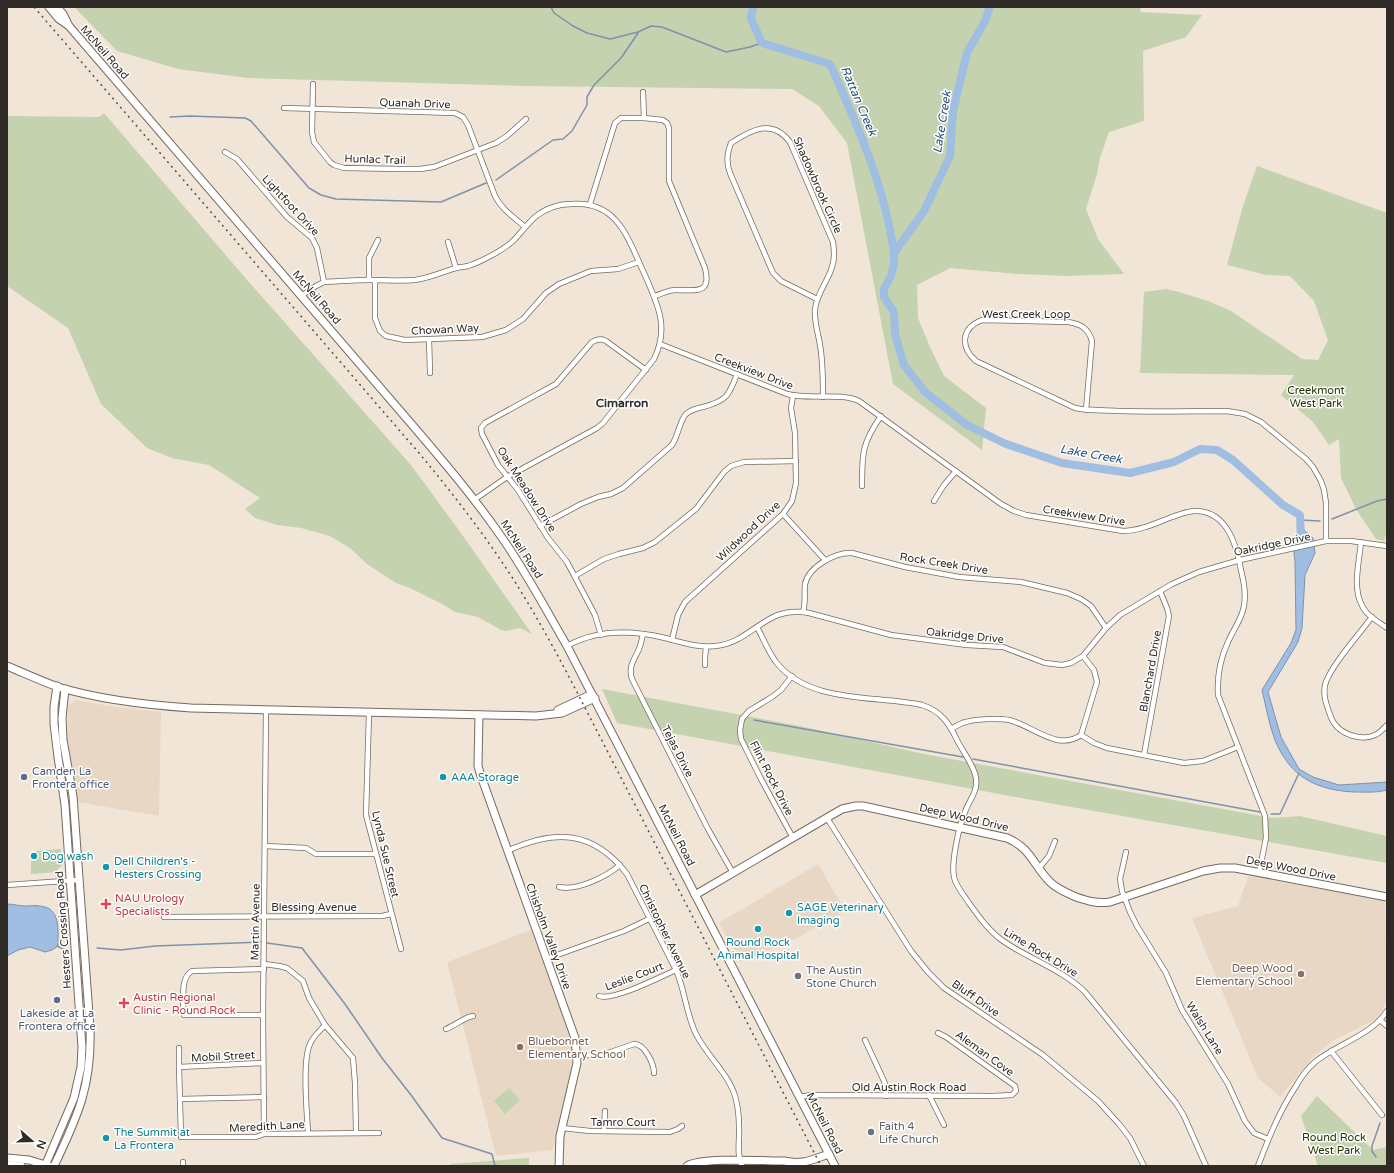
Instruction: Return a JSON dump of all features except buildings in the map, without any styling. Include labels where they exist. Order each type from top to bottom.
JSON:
[{"type":"street","name":"McNeil Road","points":[[49,7],[59,19],[69,26],[414,427],[474,500],[520,565],[594,696],[835,1166]]},
{"type":"street","name":"McNeil Road","points":[[57,7],[63,14],[69,26]]},
{"type":"street","name":"Hunlac Trail","points":[[313,84],[312,132],[314,142],[330,162],[339,167],[420,169],[434,166],[502,140],[526,119]]},
{"type":"street","points":[[643,92],[644,118]]},
{"type":"street","name":"Quanah Drive","points":[[284,108],[455,113],[463,117],[468,125],[499,204],[525,227]]},
{"type":"street","points":[[590,204],[615,123],[621,118],[663,120],[667,123],[669,128],[669,181],[707,274],[706,284],[701,290],[670,291],[654,296]]},
{"type":"street","name":"Shadowbrook Circle","points":[[817,299],[782,281],[773,273],[730,173],[727,162],[731,143],[757,128],[769,128],[779,131],[790,142],[833,242],[835,254],[832,266],[817,299],[815,315],[815,326],[822,359],[822,397]]},
{"type":"street","name":"Lightfoot Drive","points":[[225,152],[237,159],[287,217],[312,238],[317,248],[324,282]]},
{"type":"street","points":[[302,296],[324,282],[414,280],[473,264],[500,251],[512,242],[541,212],[566,204],[590,204],[606,212],[618,222],[626,233],[654,296],[662,320],[660,344],[654,359],[603,423],[597,428],[507,477],[474,500]]},
{"type":"street","points":[[369,280],[369,258],[378,240]]},
{"type":"street","points":[[448,242],[456,268]]},
{"type":"street","name":"Chowan Way","points":[[375,280],[375,318],[380,331],[386,336],[397,339],[482,337],[506,330],[523,319],[546,293],[559,284],[591,271],[618,269],[639,262]]},
{"type":"street","name":"West Creek Loop","points":[[1086,410],[1092,341],[1088,331],[1083,326],[1077,323],[1068,322],[982,320],[977,322],[967,331],[965,343],[967,350],[970,356],[976,361],[1068,406],[1086,410],[1227,411],[1241,413],[1254,418],[1306,459],[1318,474],[1324,490],[1326,503],[1326,541]]},
{"type":"street","points":[[429,339],[430,373]]},
{"type":"street","name":"Oak Meadow Drive","points":[[601,635],[597,619],[567,562],[540,526],[518,490],[498,465],[482,434],[481,428],[485,422],[556,384],[592,342],[596,340],[600,339],[606,341],[646,370]]},
{"type":"street","name":"Creekview Drive","points":[[660,344],[792,396],[854,398],[1001,504],[1026,515],[1115,531],[1138,530],[1188,512],[1206,512],[1218,519],[1231,534],[1235,544],[1240,560],[1246,592],[1245,603],[1240,619],[1222,657],[1218,686],[1220,702],[1263,809],[1266,823],[1266,838],[1260,873]]},
{"type":"street","points":[[540,526],[581,504],[598,497],[611,494],[629,484],[672,445],[676,439],[684,417],[692,410],[711,405],[724,398],[731,390],[737,374]]},
{"type":"street","name":"Wildwood Drive","points":[[672,640],[680,608],[690,596],[783,514],[790,505],[796,483],[795,433],[791,408],[792,396]]},
{"type":"street","points":[[862,486],[862,465],[865,444],[881,416]]},
{"type":"street","points":[[575,576],[604,559],[643,548],[655,542],[696,509],[722,474],[731,466],[744,462],[796,461]]},
{"type":"street","points":[[934,501],[944,485],[956,471]]},
{"type":"street","points":[[783,514],[825,560]]},
{"type":"street","name":"Oakridge Drive","points":[[567,646],[583,638],[624,632],[643,634],[692,646],[717,646],[744,636],[767,620],[782,613],[803,612],[891,635],[967,645],[1003,647],[1050,665],[1065,665],[1076,661],[1083,656],[1106,628],[1120,615],[1185,577],[1240,560],[1282,552],[1326,541],[1361,542],[1387,546]]},
{"type":"street","points":[[1361,542],[1357,589],[1361,605],[1372,617],[1387,628]]},
{"type":"street","name":"Rock Creek Drive","points":[[803,612],[805,606],[806,579],[811,572],[825,560],[844,552],[905,567],[965,577],[1021,582],[1067,593],[1081,599],[1090,606],[1106,628]]},
{"type":"street","name":"Blanchard Drive","points":[[1144,755],[1169,616],[1160,591]]},
{"type":"street","points":[[1372,617],[1328,675],[1324,686],[1324,698],[1335,724],[1341,730],[1351,735],[1362,738],[1370,737],[1379,733],[1387,725]]},
{"type":"street","name":"Lime Rock Drive","points":[[757,627],[776,662],[799,682],[809,687],[835,694],[922,705],[939,713],[952,728],[976,778],[976,789],[965,810],[953,861],[954,878],[958,887],[981,920],[1004,942],[1070,980],[1085,992],[1176,1103],[1184,1116],[1206,1166]]},
{"type":"street","name":"Tejas Drive","points":[[643,634],[641,644],[631,665],[630,670],[632,679],[704,822],[733,873]]},
{"type":"street","points":[[706,647],[706,666]]},
{"type":"street","points":[[1081,735],[1097,682],[1094,670],[1083,656]]},
{"type":"street","points":[[7,666],[65,689],[88,695],[147,705],[191,708],[266,711],[525,716],[546,715],[594,696]]},
{"type":"street","name":"Flint Rock Drive","points":[[792,676],[781,690],[749,711],[742,720],[740,730],[741,739],[793,838]]},
{"type":"street","name":"Hesters Crossing Road","points":[[54,1166],[80,1109],[88,1075],[91,1049],[75,880],[55,740],[54,707],[57,686]]},
{"type":"street","name":"Hesters Crossing Road","points":[[46,1166],[72,1104],[78,1085],[81,1068],[82,1032],[75,880],[73,796],[63,740],[62,725],[65,689]]},
{"type":"street","name":"Martin Avenue","points":[[264,1134],[263,1015],[266,711]]},
{"type":"street","name":"Lynda Sue Street","points":[[369,713],[366,807],[367,823],[401,949]]},
{"type":"street","name":"Chisholm Valley Drive","points":[[479,715],[478,766],[480,776],[573,1031],[578,1056],[559,1143],[559,1166]]},
{"type":"street","points":[[952,728],[971,721],[1006,720],[1017,723],[1052,739],[1071,739],[1081,735]]},
{"type":"street","points":[[1081,735],[1100,746],[1175,762],[1193,763],[1238,747]]},
{"type":"street","points":[[55,740],[59,745],[63,767],[68,771]]},
{"type":"street","name":"Deep Wood Drive","points":[[695,895],[842,809],[863,806],[1014,840],[1025,848],[1046,877],[1056,887],[1083,900],[1103,903],[1210,869],[1228,868],[1387,897]]},
{"type":"street","name":"Bluff Drive","points":[[827,818],[911,951],[928,972],[944,988],[1042,1055],[1098,1102],[1130,1138],[1144,1166]]},
{"type":"street","name":"Christopher Avenue","points":[[507,851],[538,839],[553,836],[568,837],[586,841],[600,848],[620,865],[627,874],[676,970],[696,1034],[729,1081],[735,1095],[739,1112],[741,1164]]},
{"type":"street","points":[[1039,868],[1049,856],[1055,841]]},
{"type":"street","points":[[265,846],[306,848],[316,854],[375,854]]},
{"type":"street","name":"Walsh Lane","points":[[1126,852],[1120,879],[1125,897],[1137,926],[1166,973],[1182,1010],[1228,1084],[1245,1121],[1254,1133],[1268,1140]]},
{"type":"street","points":[[559,887],[571,888],[601,878],[620,865]]},
{"type":"street","points":[[7,885],[75,880]]},
{"type":"street","name":"Blessing Avenue","points":[[164,918],[382,916],[391,914]]},
{"type":"street","points":[[546,959],[629,929],[650,919]]},
{"type":"street","points":[[263,1015],[184,1015],[185,979],[192,971],[279,966],[287,968],[303,981],[309,998],[325,1025],[353,1058],[356,1132]]},
{"type":"street","name":"Leslie Court","points":[[599,996],[610,997],[645,984],[676,970]]},
{"type":"street","points":[[1258,1166],[1280,1110],[1304,1073],[1315,1062],[1331,1051],[1372,1027],[1387,1011]]},
{"type":"street","points":[[446,1029],[454,1026],[468,1016],[473,1016]]},
{"type":"street","points":[[1380,1020],[1387,1026]]},
{"type":"street","points":[[308,1134],[306,1096],[307,1056],[309,1045],[325,1025]]},
{"type":"street","name":"Aleman Cove","points":[[938,1033],[946,1037],[1015,1086],[1016,1092]]},
{"type":"street","points":[[865,1040],[884,1081],[886,1096]]},
{"type":"street","points":[[578,1056],[605,1054],[634,1044],[639,1044],[652,1064],[654,1073]]},
{"type":"street","name":"Mobil Street","points":[[179,1048],[179,1067],[263,1063]]},
{"type":"street","points":[[1331,1051],[1382,1115]]},
{"type":"street","points":[[179,1067],[180,1100],[264,1097]]},
{"type":"street","name":"Old Austin Rock Road","points":[[800,1097],[811,1095],[1006,1096],[1012,1095],[1016,1092]]},
{"type":"street","points":[[929,1096],[944,1125]]},
{"type":"street","name":"Meredith Lane","points":[[180,1100],[181,1137],[256,1137],[264,1134],[379,1132]]},
{"type":"street","points":[[604,1131],[605,1111]]},
{"type":"street","name":"Tamro Court","points":[[562,1128],[583,1131],[670,1132],[682,1126]]},
{"type":"street","points":[[784,1161],[792,1163],[809,1163],[829,1154]]},
{"type":"street","points":[[7,1158],[28,1160],[46,1166]]},
{"type":"street","points":[[687,1166],[690,1164],[712,1161],[741,1164],[795,1159],[809,1163]]},
{"type":"street","points":[[7,1166],[21,1166]]},
{"type":"shaded area","points":[[76,700],[115,707],[161,712],[159,816],[78,802],[67,742],[68,706]]},
{"type":"shaded area","points":[[818,864],[845,911],[797,938],[740,962],[719,923]]},
{"type":"shaded area","name":"Deep Wood Elementary School","points":[[1248,876],[1385,900],[1387,997],[1382,1013],[1374,1020],[1334,1040],[1314,1056],[1280,1097],[1258,1078],[1192,918],[1238,906]]},
{"type":"shaded area","name":"Bluebonnet Elementary School","points":[[531,930],[570,1035],[572,1059],[570,1074],[553,1150],[496,1156],[447,962]]},
{"type":"green space","points":[[75,7],[1140,7],[1141,12],[1202,15],[1186,37],[1143,51],[1144,121],[1109,132],[1100,158],[1097,174],[1086,209],[1098,239],[1124,274],[1067,276],[1019,274],[950,268],[917,285],[918,318],[944,376],[986,408],[982,450],[893,384],[847,143],[819,106],[792,89],[525,86],[248,78],[178,69],[117,51]]},
{"type":"green space","points":[[104,113],[248,281],[411,465],[532,634],[520,628],[506,631],[501,630],[478,617],[455,612],[410,588],[396,583],[367,564],[350,548],[330,536],[301,528],[277,525],[255,518],[245,509],[260,498],[209,465],[172,458],[147,448],[101,404],[68,328],[7,286],[7,116],[99,117]]},
{"type":"green space","name":"Creekmont West Park","points":[[1257,166],[1387,213],[1387,530],[1384,541],[1376,539],[1356,509],[1341,478],[1339,439],[1329,445],[1313,422],[1281,395],[1294,375],[1140,373],[1144,292],[1166,289],[1208,301],[1231,311],[1302,359],[1318,360],[1328,340],[1314,301],[1290,276],[1266,275],[1227,265],[1243,206]]},
{"type":"green space","points":[[602,689],[800,726],[924,754],[1272,818],[1300,816],[1387,836],[1387,863],[1032,800],[617,723]]},
{"type":"green space","points":[[61,849],[62,866],[58,868],[57,872],[31,874],[31,861],[36,861],[35,851]]},
{"type":"green space","points":[[509,1088],[520,1100],[505,1114],[494,1101]]},
{"type":"green space","name":"Round Rock West Park","points":[[1317,1096],[1373,1150],[1387,1147],[1387,1166],[1318,1166],[1301,1116]]},
{"type":"green space","points":[[529,1158],[529,1166],[452,1166],[450,1164]]},
{"type":"water","points":[[1304,530],[1313,538],[1315,553],[1305,575],[1302,628],[1298,642],[1268,692],[1281,737],[1299,769],[1313,777],[1339,785],[1387,782],[1387,790],[1374,792],[1340,791],[1316,784],[1306,779],[1288,763],[1281,753],[1269,722],[1262,690],[1291,643],[1296,630],[1295,562],[1293,543],[1300,531]]},
{"type":"water","points":[[7,904],[46,907],[51,910],[57,920],[58,946],[45,952],[30,947],[18,950],[7,956]]},
{"type":"waterway","points":[[551,7],[554,13],[573,26],[587,33],[610,39],[638,32],[651,26],[662,27],[726,52],[762,43]]},
{"type":"waterway","name":"Rattan Creek","points":[[753,7],[751,19],[762,43],[830,64],[869,156],[884,204],[894,253]]},
{"type":"waterway","name":"Lake Creek","points":[[990,7],[985,21],[967,53],[953,111],[950,156],[924,211],[894,253],[894,263],[891,276],[884,289],[884,297],[894,312],[895,334],[904,365],[925,392],[967,425],[1006,444],[1062,463],[1130,473],[1174,462],[1200,449],[1217,450],[1233,460],[1283,505],[1300,515],[1301,541]]},
{"type":"waterway","points":[[496,180],[553,140],[563,139],[572,131],[587,105],[587,97],[594,85],[621,58],[638,33]]},
{"type":"waterway","points":[[170,117],[190,116],[245,118],[251,121],[309,188],[321,195],[336,199],[441,202],[486,183]]},
{"type":"waterway","points":[[1332,519],[1377,501],[1387,499]]},
{"type":"waterway","points":[[1301,520],[1320,521]]},
{"type":"waterway","points":[[754,720],[963,757]]},
{"type":"waterway","points":[[973,759],[1260,812]]},
{"type":"waterway","points":[[1271,814],[1280,814],[1299,773]]},
{"type":"waterway","points":[[97,948],[121,950],[155,946],[260,942]]},
{"type":"waterway","points":[[267,943],[302,948],[345,1004],[382,1058],[442,1138],[492,1154],[495,1166]]},
{"type":"waterway","points":[[57,946],[65,950]]},
{"type":"waterway","points":[[1376,1157],[1372,1151],[1372,1146],[1380,1123]]},
{"type":"railway","points":[[34,7],[419,453],[470,518],[506,568],[534,613],[566,671],[821,1166]]},
{"type":"place","name":"Camden La Frontera office","points":[[24,777]]},
{"type":"place","name":"AAA Storage","points":[[443,777]]},
{"type":"place","name":"Dog wash","points":[[34,856]]},
{"type":"place","name":"Dell Children's - Hesters Crossing","points":[[106,867]]},
{"type":"place","name":"NAU Urology Specialists","points":[[106,904]]},
{"type":"place","name":"SAGE Veterinary Imaging","points":[[789,913]]},
{"type":"place","name":"Round Rock Animal Hospital","points":[[758,929]]},
{"type":"place","name":"Deep Wood Elementary School","points":[[1301,974]]},
{"type":"place","name":"The Austin Stone Church","points":[[798,976]]},
{"type":"place","name":"Lakeside at La Frontera office","points":[[57,1000]]},
{"type":"place","name":"Austin Regional Clinic - Round Rock","points":[[124,1003]]},
{"type":"place","name":"Bluebonnet Elementary School","points":[[520,1047]]},
{"type":"place","name":"Faith 4 Life Church","points":[[871,1132]]},
{"type":"place","name":"The Summit at La Frontera","points":[[106,1138]]},
{"type":"district","name":"Cimarron","points":[[622,403]]}]
